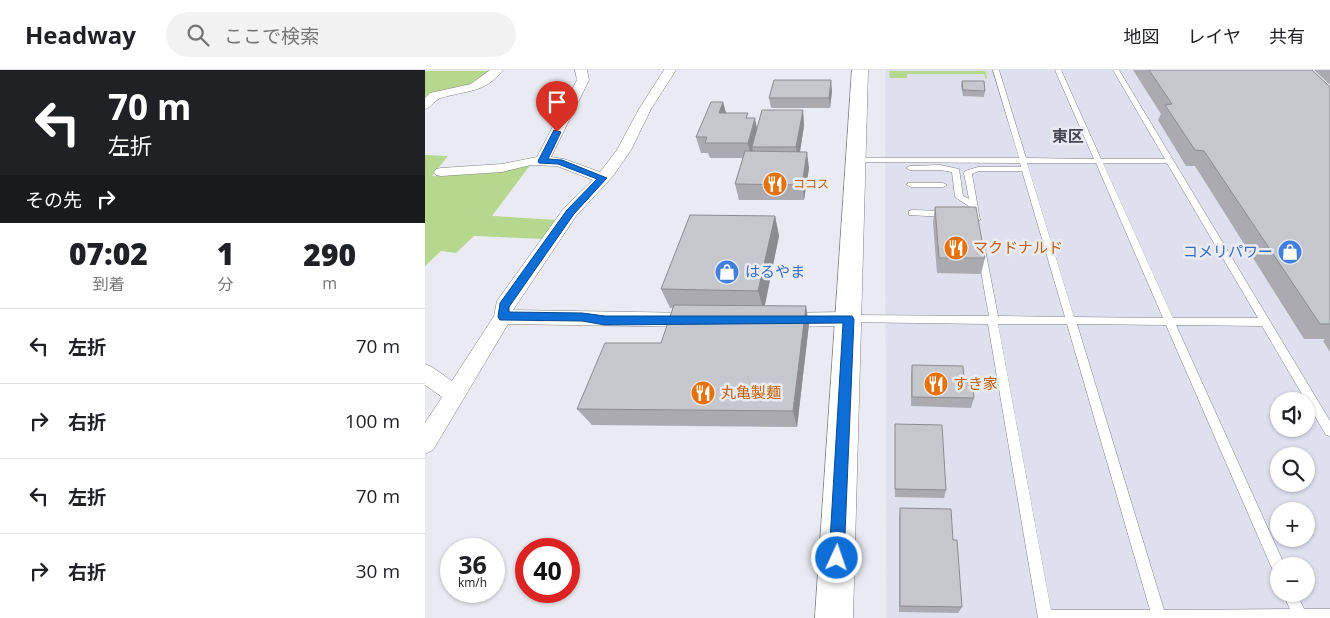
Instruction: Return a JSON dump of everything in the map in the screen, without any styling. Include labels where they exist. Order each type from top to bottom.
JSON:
[{"type":"street","points":[[425,105],[435,96],[475,87],[497,70]]},
{"type":"street","points":[[542,161],[583,80],[581,70]]},
{"type":"street","points":[[425,443],[503,317],[504,306],[570,212],[602,178],[624,150],[654,92],[670,70]]},
{"type":"street","points":[[834,618],[860,70]]},
{"type":"street","points":[[441,172],[501,168],[531,161],[542,161],[559,162],[602,178]]},
{"type":"street","points":[[503,317],[582,317],[605,320],[713,320]]},
{"type":"street","points":[[761,320],[849,319]]},
{"type":"street","points":[[425,373],[454,394]]},
{"type":"lane","points":[[996,70],[1159,617]]},
{"type":"lane","points":[[1058,70],[1274,557]]},
{"type":"lane","points":[[1116,70],[1330,431]]},
{"type":"lane","points":[[856,160],[1024,164]]},
{"type":"lane","points":[[978,233],[968,176],[969,172],[978,169],[1024,164],[1098,160],[1170,160]]},
{"type":"lane","points":[[910,168],[956,171],[959,197],[973,205]]},
{"type":"lane","points":[[911,185],[943,186]]},
{"type":"lane","points":[[913,213],[952,214]]},
{"type":"lane","points":[[980,242],[1045,617],[1330,616]]},
{"type":"lane","points":[[849,319],[1266,322]]},
{"type":"lane","points":[[1294,602],[1301,617]]},
{"type":"shaded area","points":[[885,70],[1295,70],[1330,104],[1330,618],[886,618]]},
{"type":"green space","points":[[425,71],[495,71],[475,87],[435,96],[425,105]]},
{"type":"green space","points":[[889,71],[983,71],[986,72],[987,79],[984,74],[907,74],[907,78],[890,78]]},
{"type":"green space","points":[[425,155],[448,156],[432,176],[499,172],[531,164],[492,216],[558,220],[544,239],[474,236],[456,253],[441,251],[425,266]]},
{"type":"building","name":"コメリパワー","points":[[1149,70],[1312,70],[1330,87],[1330,324],[1320,324],[1204,151],[1195,150],[1165,105],[1172,104]]},
{"type":"building","points":[[774,80],[831,80],[829,98],[769,98]]},
{"type":"building","points":[[962,81],[984,81],[985,91],[963,90]]},
{"type":"building","points":[[711,102],[723,102],[719,113],[748,113],[746,118],[755,118],[748,143],[705,143],[707,137],[696,137]]},
{"type":"building","points":[[762,110],[803,110],[796,147],[752,147]]},
{"type":"building","points":[[745,151],[807,152],[802,185],[735,184]]},
{"type":"building","name":"マクドナルド","points":[[935,207],[976,207],[985,258],[939,258]]},
{"type":"building","name":"はるやま","points":[[690,215],[775,216],[758,291],[661,289]]},
{"type":"building","name":"丸亀製麺","points":[[674,305],[806,306],[793,411],[577,409],[605,343],[661,343]]},
{"type":"building","name":"すき家","points":[[912,365],[963,366],[964,382],[972,382],[974,398],[912,397]]},
{"type":"building","points":[[895,424],[942,425],[946,490],[895,489]]},
{"type":"building","points":[[900,508],[951,509],[953,540],[957,540],[962,607],[900,606]]},
{"type":"place","name":"ココス","points":[[775,184]]},
{"type":"place","name":"マクドナルド","points":[[956,248]]},
{"type":"place","name":"コメリパワー","points":[[1290,252]]},
{"type":"place","name":"はるやま","points":[[727,272]]},
{"type":"place","name":"すき家","points":[[936,384]]},
{"type":"place","name":"丸亀製麺","points":[[703,393]]},
{"type":"district","name":"東区","points":[[1068,136]]},
{"type":"route","points":[[557,132],[542,161],[559,162],[602,178],[570,212],[504,306],[503,317],[582,317],[605,320],[849,319],[837,558]]}]
